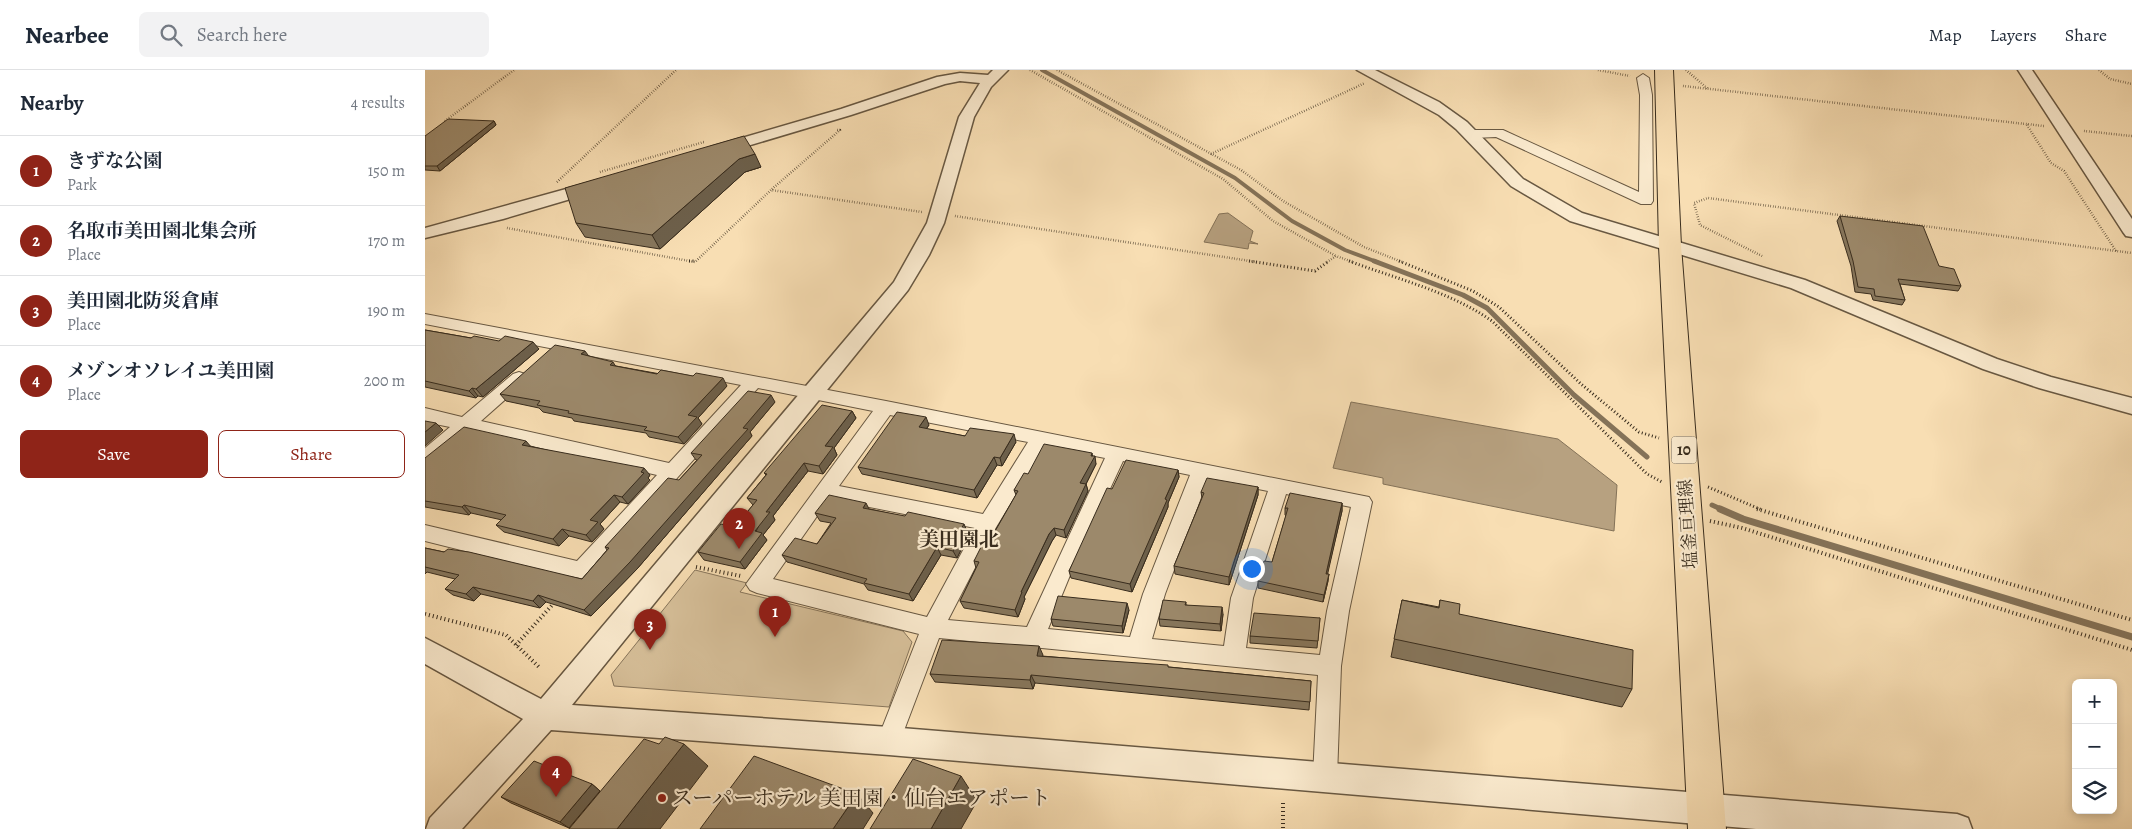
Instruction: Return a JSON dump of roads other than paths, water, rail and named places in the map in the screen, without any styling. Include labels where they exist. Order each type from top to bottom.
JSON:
[{"type":"main road","name":"塩釜亘理線","points":[[1664,75],[1670,246],[1707,820]]},
{"type":"street","points":[[2025,70],[2132,232]]},
{"type":"street","points":[[703,155],[801,126],[942,80],[995,74]]},
{"type":"street","points":[[441,829],[545,716],[815,393],[905,281],[917,262],[939,214],[967,114],[975,97],[995,74]]},
{"type":"street","points":[[1371,74],[1428,101],[1473,134],[1505,172],[1520,185],[1546,202],[1576,217],[1798,284],[1990,364],[2045,383],[2132,406]]},
{"type":"street","points":[[1473,134],[1498,133],[1645,201],[1646,95],[1664,75]]},
{"type":"street","points":[[425,233],[497,215],[609,182]]},
{"type":"street","points":[[425,319],[815,393],[1362,502],[1338,611],[1330,666],[1325,777]]},
{"type":"street","points":[[544,356],[558,344]]},
{"type":"street","points":[[425,459],[530,368]]},
{"type":"street","points":[[425,533],[581,571],[754,382]]},
{"type":"street","points":[[886,407],[757,584],[932,628],[1330,666]]},
{"type":"street","points":[[425,415],[673,471]]},
{"type":"street","points":[[889,741],[932,628],[988,523],[1040,438]]},
{"type":"street","points":[[1034,637],[1063,568],[1117,453]]},
{"type":"street","points":[[1138,648],[1154,594],[1202,470]]},
{"type":"street","points":[[1233,657],[1242,598],[1279,486]]},
{"type":"street","points":[[825,490],[988,523]]},
{"type":"street","points":[[425,650],[545,716],[889,741],[1325,777],[1707,820],[1957,829]]},
{"type":"waterway","points":[[1042,70],[1235,178],[1292,221],[1345,250],[1377,262]]},
{"type":"waterway","points":[[1374,261],[1463,295],[1487,308],[1574,395],[1647,457]]},
{"type":"waterway","points":[[1712,505],[1723,510]]},
{"type":"waterway","points":[[1720,509],[1743,519],[2132,637]]},
{"type":"place","name":"名取市美田園北集会所","points":[[739,549]]},
{"type":"place","name":"きずな公園","points":[[775,637]]},
{"type":"place","name":"美田園北防災倉庫","points":[[650,650]]},
{"type":"place","name":"メゾンオソレイユ美田園","points":[[556,797]]},
{"type":"place","name":"スーパーホテル 美田園・仙台エアポート","points":[[662,798]]},
{"type":"district","name":"美田園北","points":[[959,539]]}]
